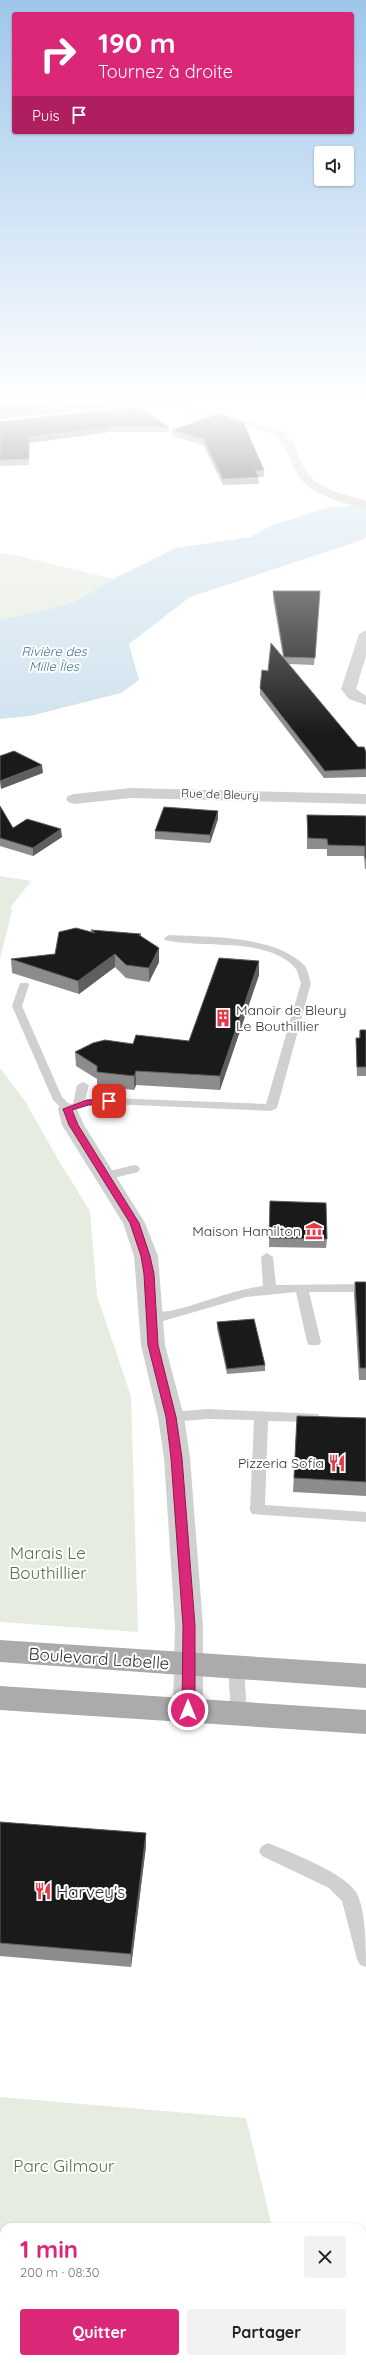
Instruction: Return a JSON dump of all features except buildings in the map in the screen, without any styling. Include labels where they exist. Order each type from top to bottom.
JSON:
[{"type":"main road","name":"Boulevard Labelle","points":[[0,1652],[366,1676]]},
{"type":"main road","points":[[0,1698],[366,1722]]},
{"type":"street","points":[[366,634],[348,689],[354,696],[366,700]]},
{"type":"street","name":"Rue de Bleury","points":[[74,799],[147,793],[366,799]]},
{"type":"street","points":[[73,1107],[73,1125],[127,1209],[141,1239],[149,1274],[153,1345],[171,1417],[180,1506],[189,1626],[188,1710]]},
{"type":"lane","points":[[24,985],[17,1006],[57,1098],[73,1107],[109,1101],[271,1108],[306,983],[303,970],[291,958],[266,948],[169,938]]},
{"type":"lane","points":[[73,1107],[83,1085]]},
{"type":"lane","points":[[106,1176],[134,1169]]},
{"type":"lane","points":[[268,1257],[270,1290]]},
{"type":"lane","points":[[151,1318],[174,1315],[226,1298],[270,1290],[366,1288]]},
{"type":"lane","points":[[302,1289],[314,1342]]},
{"type":"lane","points":[[171,1417],[208,1414],[328,1418]]},
{"type":"lane","points":[[261,1416],[257,1510],[366,1516]]},
{"type":"lane","points":[[236,1667],[239,1714]]},
{"type":"lane","points":[[268,1851],[335,1882],[344,1889],[350,1897],[366,1959]]},
{"type":"green space","points":[[0,553],[6,553],[113,579],[72,603],[0,620]]},
{"type":"green space","points":[[0,876],[31,881],[10,908],[12,910],[0,959]]},
{"type":"green space","name":"Marais Le Bouthillier","points":[[0,1068],[25,1101],[60,1163],[90,1211],[97,1296],[131,1396],[138,1632],[0,1622]]},
{"type":"green space","name":"Parc Gilmour","points":[[0,2097],[246,2118],[271,2223],[0,2223]]},
{"type":"water","name":"Rivière des Mille Îles","points":[[313,512],[366,512],[366,537],[359,541],[190,597],[129,644],[139,680],[121,693],[30,716],[0,719],[0,620],[72,603],[113,579],[176,548],[251,537],[270,526]]},
{"type":"place","name":"Manoir de Bleury Le Bouthillier","points":[[223,1018]]},
{"type":"place","name":"Maison Hamilton","points":[[314,1231]]},
{"type":"place","name":"Pizzeria Sofia","points":[[337,1463]]},
{"type":"place","name":"Harvey's","points":[[43,1891]]},
{"type":"route","points":[[109,1101],[87,1102],[68,1109],[73,1125],[117,1193],[134,1223],[146,1256],[149,1274],[153,1345],[171,1417],[177,1458],[189,1626],[188,1710]]}]
